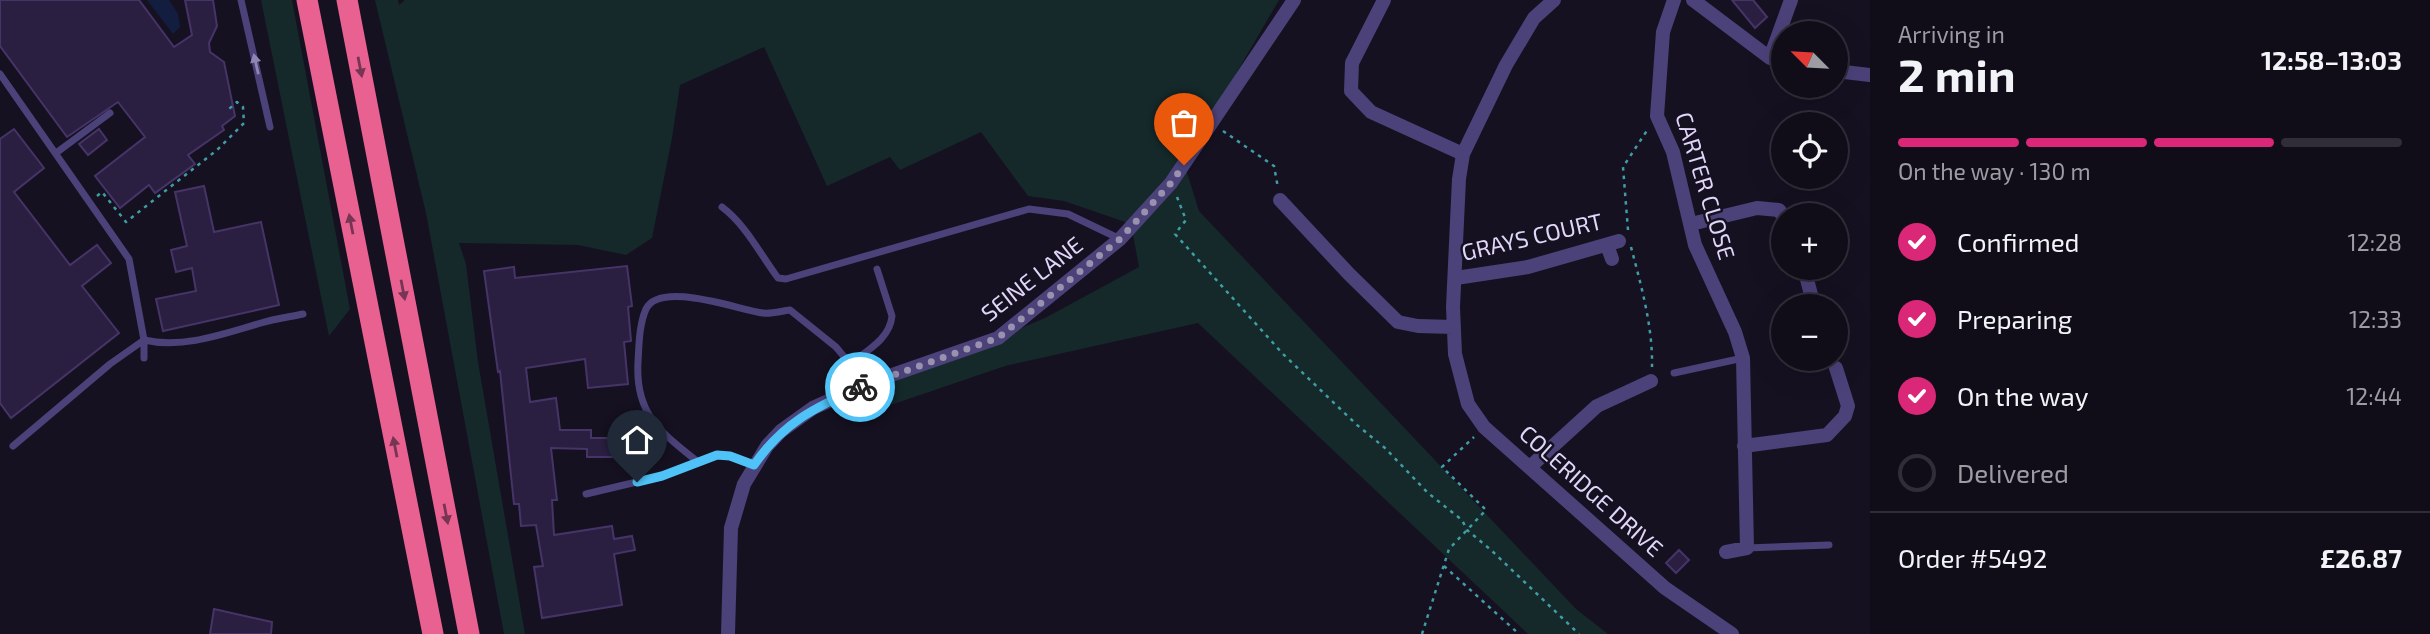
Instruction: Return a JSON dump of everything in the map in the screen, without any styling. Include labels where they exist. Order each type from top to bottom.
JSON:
[{"type":"highway","points":[[307,0],[433,634]]},
{"type":"highway","points":[[347,0],[469,634]]},
{"type":"street","name":"SEINE LANE","points":[[728,634],[731,528],[744,484],[767,446],[813,408],[866,384],[998,338],[1120,239],[1168,187],[1294,0]]},
{"type":"street","points":[[1384,0],[1352,63],[1351,91],[1371,112],[1463,154],[1506,65],[1534,18],[1554,0]]},
{"type":"street","name":"CARTER CLOSE","points":[[1674,0],[1663,32],[1657,116],[1673,152],[1695,244],[1735,332],[1743,358],[1746,548]]},
{"type":"street","points":[[1693,0],[1726,27],[1771,55]]},
{"type":"street","points":[[1786,21],[1791,0]]},
{"type":"street","points":[[1848,72],[1870,75]]},
{"type":"street","name":"COLERIDGE DRIVE","points":[[1463,154],[1453,327],[1455,354],[1468,404],[1485,427],[1665,588],[1732,634]]},
{"type":"street","points":[[1280,200],[1349,274],[1398,321],[1418,326],[1453,327]]},
{"type":"street","points":[[1691,224],[1757,208],[1771,209]]},
{"type":"street","name":"GRAYS COURT","points":[[1456,278],[1528,267],[1612,248]]},
{"type":"street","points":[[1744,446],[1827,435],[1845,416],[1848,406],[1837,371]]},
{"type":"street","points":[[1531,466],[1597,406],[1651,381]]},
{"type":"street","points":[[1727,552],[1746,548]]},
{"type":"lane","points":[[242,0],[270,127]]},
{"type":"lane","points":[[1,77],[129,259],[144,340],[144,358]]},
{"type":"lane","points":[[56,153],[110,113]]},
{"type":"lane","points":[[722,207],[743,227],[778,278],[786,279],[1029,209],[1068,214],[1120,239]]},
{"type":"lane","points":[[850,364],[887,333],[891,324],[892,317],[877,269]]},
{"type":"lane","points":[[698,462],[655,426],[641,402],[638,366],[640,329],[647,307],[654,301],[670,297],[697,299],[766,314],[790,310],[836,347],[866,384]]},
{"type":"lane","points":[[13,446],[110,364],[144,340],[161,344],[174,343],[233,332],[262,322],[303,314]]},
{"type":"lane","points":[[1674,373],[1743,358]]},
{"type":"lane","points":[[586,494],[662,476],[723,455],[754,465]]},
{"type":"lane","points":[[1746,548],[1829,545]]},
{"type":"path","points":[[90,201],[102,192],[126,222],[217,150],[244,123],[243,107],[237,102],[229,109]]},
{"type":"path","points":[[1651,381],[1652,353],[1642,289],[1628,237],[1623,167],[1657,116]]},
{"type":"path","points":[[1212,123],[1274,166],[1280,200]]},
{"type":"path","points":[[1168,187],[1186,220],[1175,234],[1283,354],[1385,448],[1428,493],[1462,520],[1467,530],[1579,634]]},
{"type":"path","points":[[1422,634],[1449,549],[1486,510],[1442,467],[1485,427]]},
{"type":"path","points":[[1443,566],[1519,634]]},
{"type":"green space","points":[[261,0],[292,0],[350,309],[329,336]]},
{"type":"green space","points":[[375,0],[398,0],[399,5],[405,0],[1279,0],[1184,163],[1199,211],[1576,609],[1608,634],[1528,634],[1198,323],[1005,366],[847,420],[839,405],[1045,318],[1139,267],[1131,224],[1064,201],[1028,196],[981,132],[900,170],[890,157],[827,186],[764,47],[680,85],[652,238],[626,255],[578,245],[459,243],[466,264],[478,362],[525,634],[504,634],[426,213]]},
{"type":"water","points":[[147,0],[169,0],[178,14],[180,27],[173,34]]},
{"type":"building","points":[[0,0],[139,0],[174,47],[192,35],[185,0],[213,0],[217,26],[209,43],[210,52],[224,62],[235,116],[222,126],[224,130],[188,155],[195,164],[155,193],[149,185],[120,208],[95,176],[145,137],[118,102],[67,137],[0,46]]},
{"type":"building","points":[[1732,0],[1753,0],[1767,17],[1755,28]]},
{"type":"building","points":[[14,129],[44,168],[14,192],[70,265],[97,245],[111,263],[82,286],[119,333],[11,418],[0,403],[0,139]]},
{"type":"building","points":[[99,129],[107,140],[88,155],[79,144]]},
{"type":"building","points":[[204,186],[214,232],[261,222],[279,305],[163,331],[156,299],[196,291],[192,268],[176,272],[171,250],[187,246],[175,192]]},
{"type":"building","points":[[627,266],[632,306],[628,307],[631,341],[624,342],[628,384],[588,388],[585,359],[526,368],[530,402],[556,398],[560,430],[591,430],[591,438],[624,438],[624,457],[587,457],[587,449],[551,448],[557,500],[552,500],[554,535],[612,526],[614,539],[632,536],[635,550],[614,554],[622,605],[542,618],[534,567],[543,566],[536,525],[521,526],[519,504],[514,504],[500,371],[498,372],[484,271],[514,267],[515,278]]},
{"type":"building","points":[[1679,550],[1689,560],[1676,573],[1666,563]]},
{"type":"building","points":[[214,609],[272,622],[271,634],[210,634]]},
{"type":"way so far","points":[[860,387],[998,338],[1120,239],[1184,165]]},
{"type":"route","points":[[637,482],[662,476],[717,455],[730,456],[754,465],[781,431],[797,419],[813,408],[860,387]]}]
